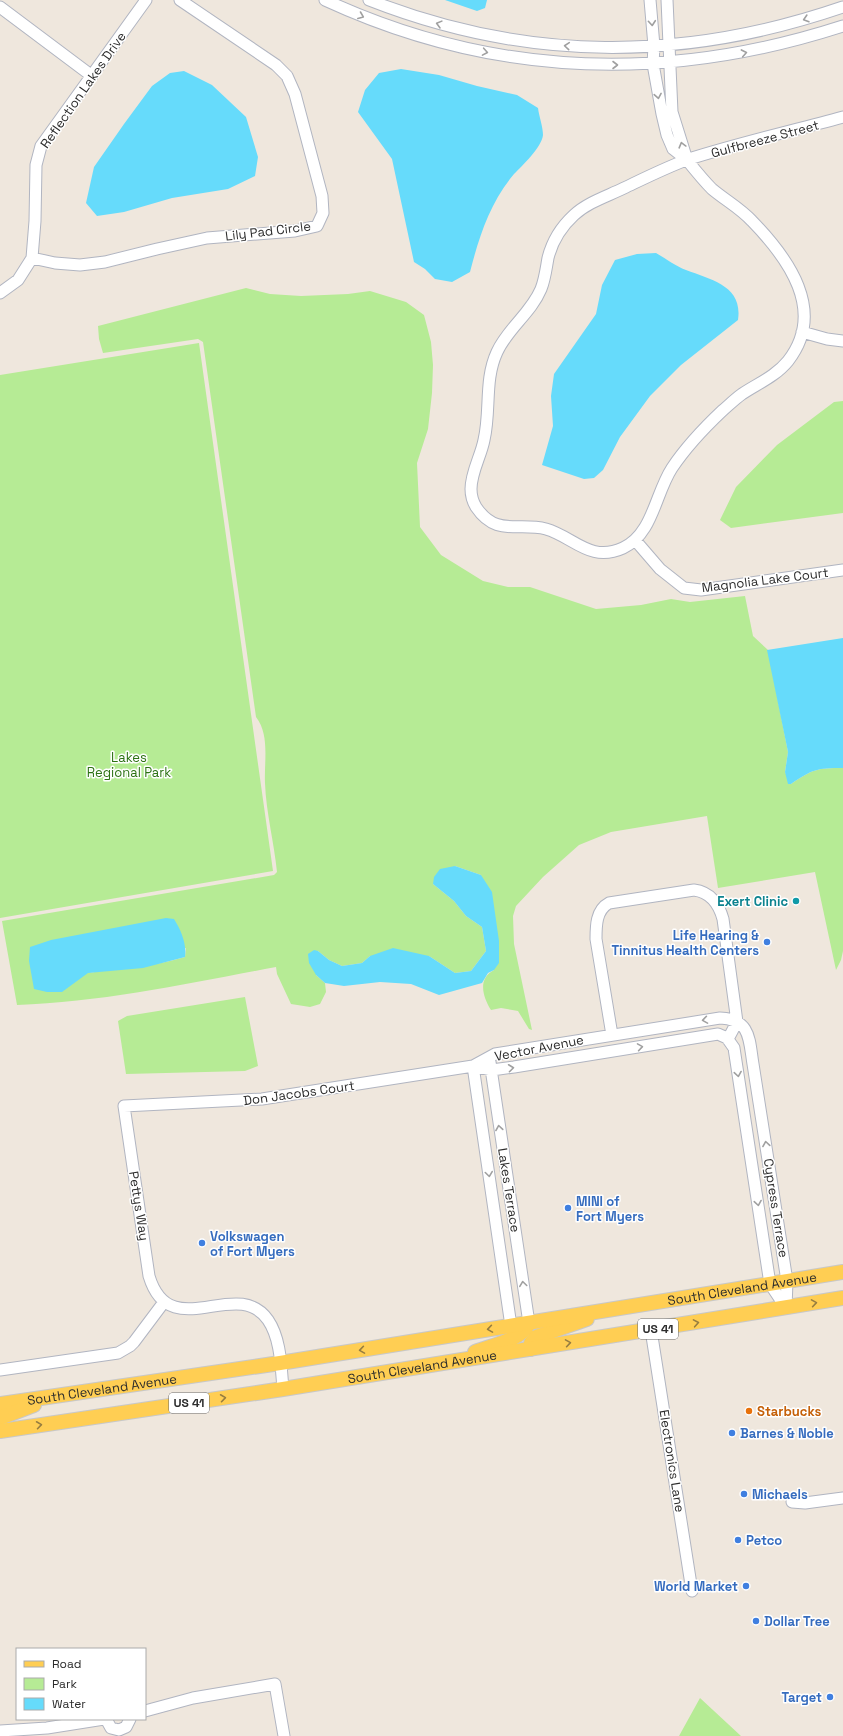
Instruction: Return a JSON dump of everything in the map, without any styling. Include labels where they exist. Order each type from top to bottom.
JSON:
[{"type":"main road","name":"South Cleveland Avenue","points":[[0,1404],[280,1363],[843,1272]]},
{"type":"main road","name":"South Cleveland Avenue","points":[[0,1430],[284,1389],[843,1298]]},
{"type":"main road","points":[[530,1349],[531,1343],[536,1337],[560,1330],[614,1309]]},
{"type":"main road","points":[[453,1362],[516,1337],[529,1323]]},
{"type":"main road","points":[[0,1418],[63,1395]]},
{"type":"street","name":"Reflection Lakes Drive","points":[[0,293],[18,280],[32,258],[35,221],[36,165],[41,146],[146,0]]},
{"type":"street","name":"Lily Pad Circle","points":[[32,258],[55,263],[80,265],[105,262],[207,238],[295,230],[317,226],[323,213],[322,196],[295,94],[287,76],[276,65],[180,0]]},
{"type":"street","points":[[325,0],[372,20],[409,33],[474,50],[550,62],[615,65],[653,64],[720,57],[767,48],[843,26]]},
{"type":"street","points":[[369,0],[422,19],[504,38],[578,47],[668,46],[714,40],[756,33],[808,19],[843,7]]},
{"type":"street","points":[[635,540],[642,533],[669,472],[695,438],[738,396],[778,371],[794,351],[802,332],[804,306],[797,280],[792,269],[753,221],[712,189],[687,160],[673,149],[667,135],[653,64],[654,46],[650,0]]},
{"type":"street","points":[[667,0],[672,112],[687,160]]},
{"type":"street","points":[[0,7],[92,76]]},
{"type":"street","name":"Gulfbreeze Street","points":[[635,540],[623,548],[613,551],[590,552],[559,534],[543,528],[512,528],[497,526],[489,521],[477,508],[471,494],[471,485],[484,439],[492,366],[508,333],[537,298],[542,286],[551,249],[559,232],[571,217],[582,209],[687,160],[843,117]]},
{"type":"street","points":[[802,332],[827,339],[843,341]]},
{"type":"street","name":"Magnolia Lake Court","points":[[635,540],[660,569],[684,588],[700,590],[843,570]]},
{"type":"street","name":"Cypress Terrace","points":[[612,1034],[596,939],[596,925],[599,914],[604,905],[694,890],[703,891],[720,908],[740,1023],[748,1033],[787,1281],[786,1308]]},
{"type":"street","name":"Vector Avenue","points":[[473,1066],[495,1054],[612,1034],[720,1018],[730,1018],[740,1023]]},
{"type":"street","points":[[727,1039],[740,1023]]},
{"type":"street","name":"Vector Avenue","points":[[473,1066],[492,1070],[718,1034],[727,1039]]},
{"type":"street","name":"Cypress Terrace","points":[[727,1039],[734,1048],[770,1284],[786,1308]]},
{"type":"street","name":"Lakes Terrace","points":[[490,1056],[529,1323]]},
{"type":"street","name":"Lakes Terrace","points":[[473,1066],[511,1326]]},
{"type":"street","name":"Don Jacobs Court","points":[[124,1106],[262,1099],[473,1066]]},
{"type":"street","name":"Pettys Way","points":[[124,1106],[149,1276],[157,1295],[164,1302]]},
{"type":"street","points":[[0,1370],[118,1353],[134,1342],[164,1302],[184,1309],[243,1304],[253,1307],[262,1313],[270,1325],[276,1339],[284,1389]]},
{"type":"street","name":"Electronics Lane","points":[[651,1330],[692,1591]]},
{"type":"street","points":[[792,1502],[812,1502],[843,1498]]},
{"type":"street","points":[[146,1711],[193,1698],[275,1684],[284,1736]]},
{"type":"street","points":[[0,1731],[47,1728],[99,1720]]},
{"type":"street","points":[[106,1720],[111,1728],[122,1733],[129,1724],[130,1720]]},
{"type":"green space","points":[[246,288],[270,294],[301,296],[348,294],[370,291],[406,302],[424,315],[431,342],[433,365],[428,429],[417,463],[420,527],[441,555],[483,581],[508,587],[530,587],[596,609],[641,605],[671,599],[690,602],[745,596],[753,636],[768,650],[788,752],[785,772],[791,784],[816,770],[843,768],[843,951],[841,960],[836,970],[815,872],[718,888],[707,816],[611,832],[579,845],[543,877],[516,906],[513,916],[514,944],[532,1030],[529,1029],[518,1011],[501,1008],[491,1010],[488,1005],[484,994],[483,983],[485,978],[494,970],[481,875],[455,866],[433,884],[454,901],[466,916],[482,927],[486,951],[471,971],[455,973],[429,956],[370,956],[362,963],[342,966],[329,960],[318,951],[316,975],[325,983],[326,992],[320,1004],[310,1007],[291,1004],[277,974],[276,967],[115,996],[17,1005],[2,921],[274,875],[277,872],[266,794],[265,740],[256,717],[203,342],[198,339],[103,353],[99,339],[98,326]],"holes":[[[186,948],[185,957],[149,965],[88,973]]]},
{"type":"green space","name":"Lakes Regional Park","points":[[199,343],[273,871],[0,918],[0,375]]},
{"type":"green space","points":[[843,401],[843,513],[731,528],[720,520],[736,487],[777,445],[834,402]]},
{"type":"green space","points":[[245,997],[258,1066],[245,1071],[126,1074],[118,1021],[127,1016]]},
{"type":"green space","points":[[700,1698],[741,1736],[679,1736]]},
{"type":"water","points":[[445,0],[487,0],[485,8],[477,11]]},
{"type":"water","points":[[401,69],[439,75],[477,86],[517,95],[538,108],[543,132],[542,140],[535,151],[514,174],[498,196],[486,220],[470,272],[452,282],[435,279],[425,269],[414,262],[392,159],[358,112],[365,90],[379,73]]},
{"type":"water","points":[[184,71],[212,85],[246,117],[258,157],[255,176],[228,189],[172,198],[124,212],[97,216],[86,203],[94,167],[152,86],[170,73]]},
{"type":"water","points":[[656,253],[682,268],[724,286],[736,299],[738,320],[681,365],[650,396],[620,437],[603,470],[594,478],[584,479],[542,465],[553,426],[551,396],[554,374],[596,314],[602,285],[615,260],[637,254]]},
{"type":"water","points":[[843,638],[843,768],[816,770],[791,784],[788,784],[785,772],[788,752],[767,650]]},
{"type":"water","points":[[455,866],[481,875],[492,892],[499,941],[499,963],[494,970],[488,973],[482,983],[439,995],[411,984],[380,982],[344,986],[325,983],[316,975],[309,963],[308,954],[314,950],[318,951],[329,960],[342,966],[362,963],[370,956],[393,948],[429,956],[455,973],[471,971],[486,951],[482,927],[466,916],[454,901],[433,884],[434,877],[440,869]]},
{"type":"water","points":[[166,918],[174,919],[179,928],[183,937],[185,957],[143,968],[88,973],[62,992],[47,992],[34,989],[29,961],[30,947],[51,940]]},
{"type":"place","name":"Exert Clinic","points":[[796,901]]},
{"type":"place","name":"Life Hearing & Tinnitus Health Centers","points":[[767,942]]},
{"type":"place","name":"MINI of Fort Myers","points":[[568,1208]]},
{"type":"place","name":"Volkswagen of Fort Myers","points":[[202,1243]]},
{"type":"place","name":"Starbucks","points":[[749,1411]]},
{"type":"place","name":"Barnes & Noble","points":[[732,1433]]},
{"type":"place","name":"Michaels","points":[[744,1494]]},
{"type":"place","name":"Petco","points":[[738,1540]]},
{"type":"place","name":"World Market","points":[[746,1586]]},
{"type":"place","name":"Dollar Tree","points":[[756,1621]]},
{"type":"place","name":"Target","points":[[830,1697]]}]
